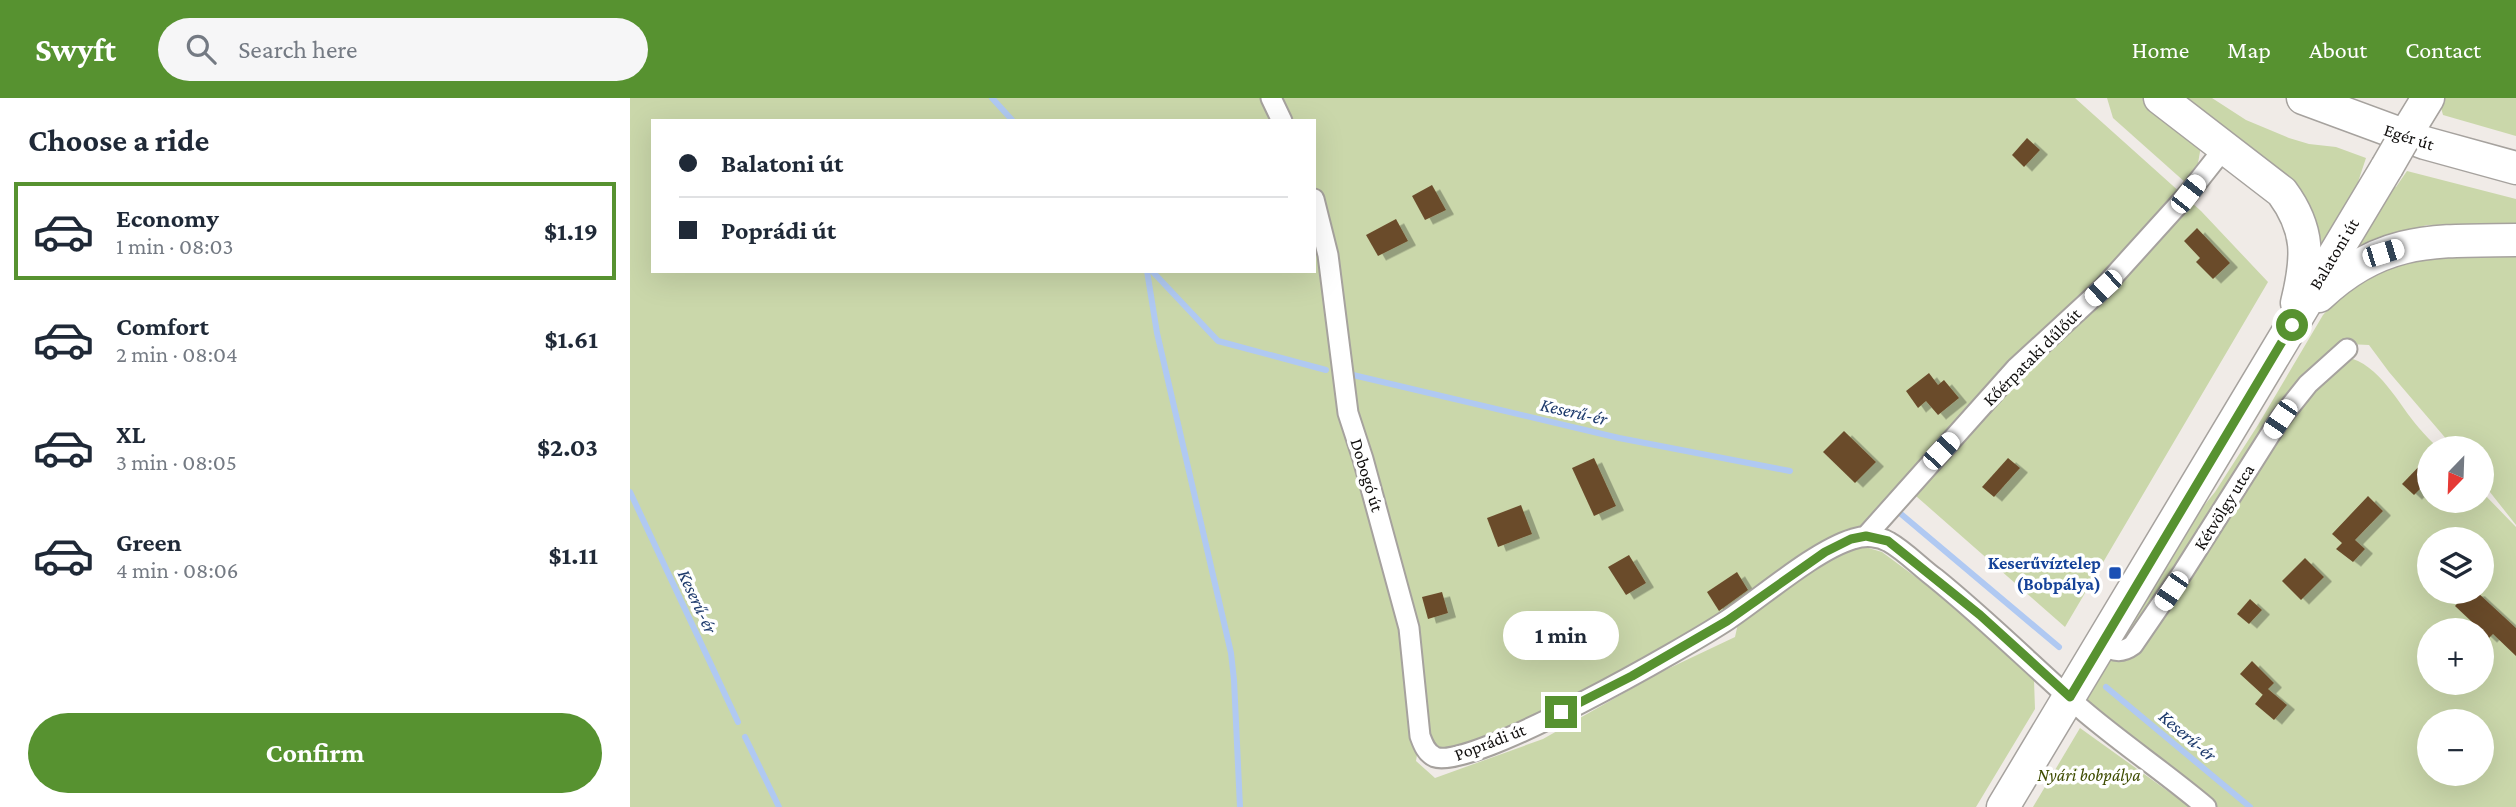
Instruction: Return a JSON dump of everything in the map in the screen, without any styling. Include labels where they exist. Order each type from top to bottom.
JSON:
[{"type":"main road","points":[[2160,98],[2282,192],[2299,218],[2305,247],[2302,282],[2292,325]]},
{"type":"main road","name":"Egér út","points":[[2304,98],[2425,143],[2516,168]]},
{"type":"main road","name":"Balatoni út","points":[[2003,807],[2425,102]]},
{"type":"main road","points":[[2292,325],[2350,269],[2383,253],[2413,244],[2516,240]]},
{"type":"street","points":[[1270,98],[1281,119]]},
{"type":"street","name":"Kőérpataki dűlőút","points":[[1866,536],[2016,368],[2103,288],[2188,194],[2225,147]]},
{"type":"street","name":"Dobogó út","points":[[1316,207],[1328,255],[1348,413],[1367,471],[1409,628],[1420,736],[1426,751]]},
{"type":"street","name":"Kétvölgy utca","points":[[2102,645],[2115,652],[2125,651],[2133,645],[2183,572],[2280,419],[2308,384],[2347,349]]},
{"type":"street","points":[[1866,536],[1888,541],[1980,615],[2070,697],[2206,807]]},
{"type":"street","name":"Poprádi út","points":[[1426,751],[1434,757],[1446,758],[1465,754],[1514,735],[1632,676],[1727,621],[1825,552],[1851,539],[1866,536]]},
{"type":"green space","points":[[630,98],[2075,98],[2201,211],[2268,282],[2065,627],[1900,482],[1861,525],[1679,641],[1606,681],[1446,758],[1420,737],[1416,761],[1435,778],[1543,739],[1659,673],[1735,637],[1739,619],[1826,555],[1855,544],[1882,552],[1975,621],[2034,680],[2035,709],[1976,807],[630,807]]},
{"type":"green space","points":[[2107,98],[2145,98],[2201,146],[2197,169],[2186,183],[2113,118]]},
{"type":"green space","points":[[2181,98],[2212,98],[2246,120],[2289,138],[2309,144],[2336,147],[2366,158],[2356,188],[2319,251]]},
{"type":"green space","points":[[2443,98],[2516,98],[2516,136],[2443,115],[2440,104]]},
{"type":"green space","points":[[2407,171],[2516,199],[2516,224],[2427,225],[2355,248],[2390,188],[2396,187]]},
{"type":"green space","points":[[2516,251],[2516,525],[2494,497],[2494,436],[2444,436],[2369,345],[2348,344],[2300,387],[2131,637],[2120,643],[2120,637],[2180,535],[2215,492],[2323,315],[2342,294],[2362,280],[2406,260]]},
{"type":"green space","points":[[2346,357],[2358,361],[2379,376],[2427,436],[2417,436],[2417,513],[2494,513],[2494,504],[2516,527],[2516,807],[2206,807],[2070,697],[2102,645],[2133,645],[2265,440]]},
{"type":"green space","name":"Nyári bobpálya","points":[[2080,728],[2190,807],[2033,807]]},
{"type":"building","points":[[2027,138],[2040,150],[2024,167],[2012,155]]},
{"type":"building","points":[[1432,185],[1446,210],[1425,220],[1412,196]]},
{"type":"building","points":[[1396,219],[1408,241],[1378,256],[1366,235]]},
{"type":"building","points":[[2197,228],[2230,263],[2213,279],[2196,262],[2200,258],[2184,241]]},
{"type":"building","points":[[1929,373],[1938,385],[1944,380],[1959,398],[1938,415],[1926,401],[1918,408],[1906,391]]},
{"type":"building","points":[[1844,431],[1876,462],[1855,483],[1823,452]]},
{"type":"building","points":[[1594,458],[1616,506],[1594,516],[1572,468]]},
{"type":"building","points":[[2008,458],[2020,468],[1994,497],[1982,487]]},
{"type":"building","points":[[2417,468],[2417,492],[2414,495],[2402,484]]},
{"type":"building","points":[[2368,496],[2383,511],[2355,540],[2365,549],[2353,562],[2336,549],[2342,543],[2332,534]]},
{"type":"building","points":[[1521,505],[1532,534],[1498,547],[1487,518]]},
{"type":"building","points":[[1629,555],[1646,583],[1626,595],[1608,567]]},
{"type":"building","points":[[2305,558],[2324,577],[2301,600],[2282,581]]},
{"type":"building","points":[[1737,572],[1748,590],[1719,611],[1707,592]]},
{"type":"building","points":[[1442,592],[1448,613],[1428,619],[1422,597]]},
{"type":"building","points":[[2250,599],[2262,610],[2249,624],[2237,614]]},
{"type":"building","points":[[2490,604],[2516,628],[2516,656],[2494,635],[2494,618],[2468,618],[2455,606]]},
{"type":"building","points":[[2252,661],[2274,683],[2268,689],[2287,705],[2274,720],[2255,704],[2263,695],[2240,674]]},
{"type":"waterway","name":"Keserű-ér","points":[[992,98],[1011,119]]},
{"type":"waterway","points":[[1147,273],[1157,333],[1231,653],[1240,807]]},
{"type":"waterway","name":"Keserű-ér","points":[[1154,273],[1218,341],[1326,370]]},
{"type":"waterway","name":"Keserű-ér","points":[[1353,375],[1619,438],[1790,471]]},
{"type":"waterway","name":"Keserű-ér","points":[[630,492],[738,722]]},
{"type":"waterway","name":"Keserű-ér","points":[[1901,514],[2059,647]]},
{"type":"waterway","name":"Keserű-ér","points":[[2106,687],[2250,807]]},
{"type":"waterway","name":"Keserű-ér","points":[[745,737],[779,807]]},
{"type":"place","name":"Keserűvíztelep (Bobpálya)","points":[[2115,573]]},
{"type":"route","points":[[1561,712],[1632,676],[1727,621],[1825,552],[1851,539],[1866,536],[1888,541],[1980,615],[2070,697],[2292,325]]}]
